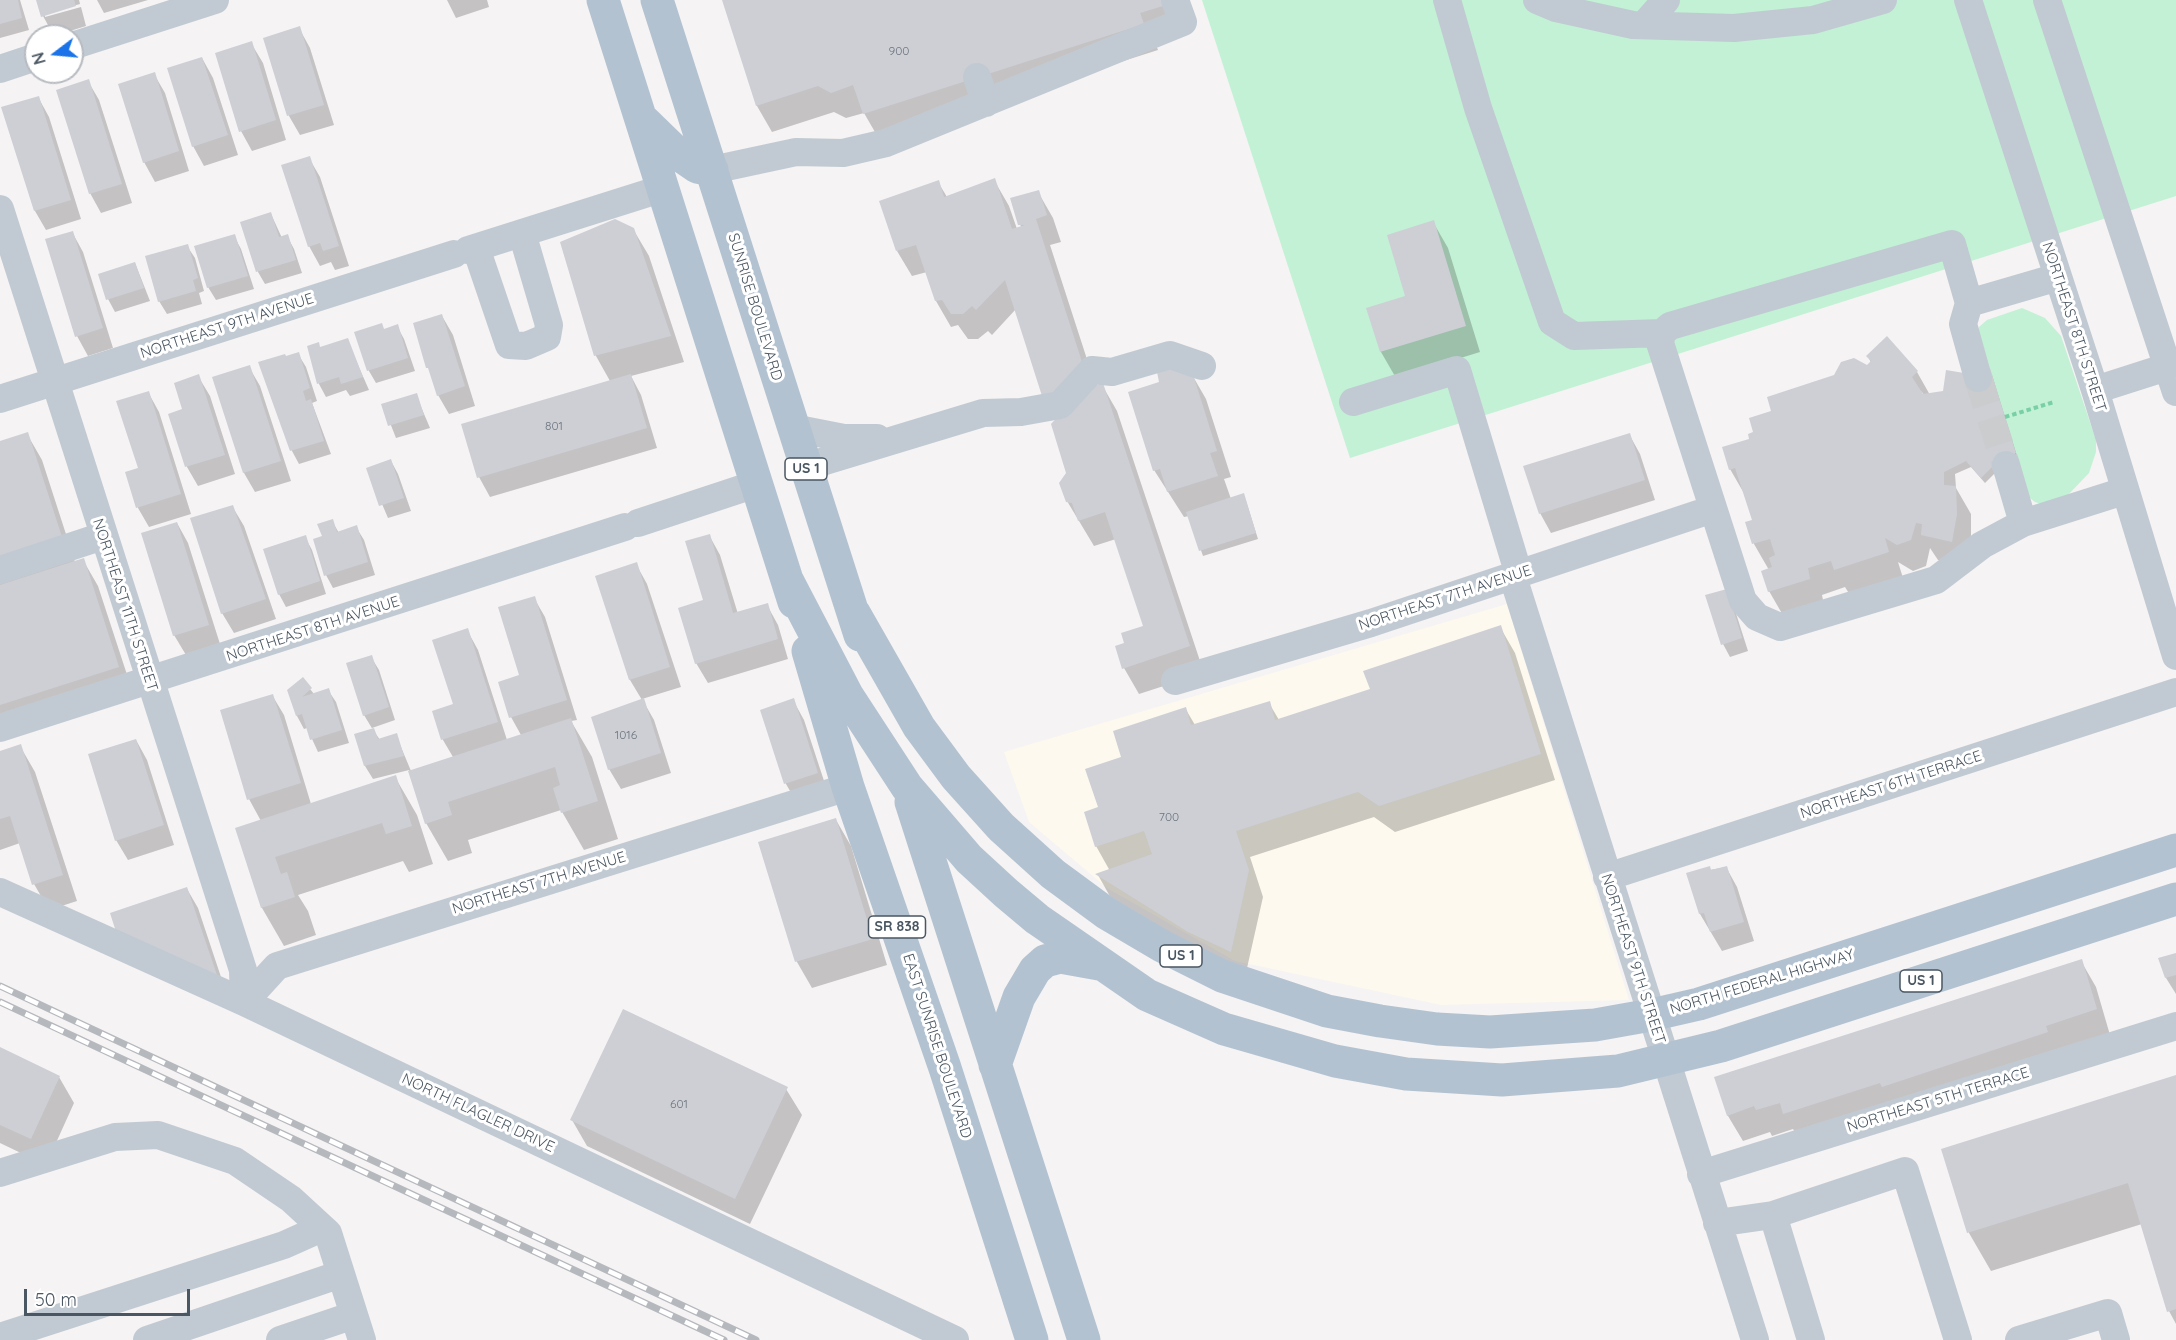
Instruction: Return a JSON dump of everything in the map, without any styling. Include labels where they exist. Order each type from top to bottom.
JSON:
[{"type":"main road","points":[[603,0],[787,580],[848,695],[907,787]]},
{"type":"main road","name":"SUNRISE BOULEVARD","points":[[657,0],[805,467],[854,613]]},
{"type":"main road","points":[[641,118],[678,154],[697,166],[712,170]]},
{"type":"main road","name":"EAST SUNRISE BOULEVARD","points":[[787,580],[848,787],[945,1068],[1032,1340]]},
{"type":"main road","name":"SR 838","points":[[854,613],[907,787],[1084,1340]]},
{"type":"main road","name":"NORTH FEDERAL HIGHWAY","points":[[854,613],[919,727],[956,777],[1001,827],[1053,874],[1106,913],[1162,946],[1222,976],[1264,992],[1327,1011],[1391,1023],[1490,1032],[1595,1025],[1651,1015],[1699,1004],[2176,850]]},
{"type":"main road","name":"US 1","points":[[907,787],[969,859],[1037,919],[1147,995],[1224,1029],[1264,1042],[1356,1066],[1406,1074],[1502,1080],[1578,1076],[1665,1061],[1732,1042],[2176,899]]},
{"type":"main road","points":[[995,1065],[1019,997],[1035,970],[1045,961],[1060,957],[1081,959],[1102,965]]},
{"type":"street","points":[[84,42],[215,0]]},
{"type":"street","points":[[712,170],[796,153],[843,153],[886,143],[981,90],[1183,22],[1175,0]]},
{"type":"street","points":[[1446,0],[1478,108],[1551,322],[1574,336],[1662,333]]},
{"type":"street","points":[[1537,0],[1556,8],[1644,25],[1734,28],[1813,20],[1883,0]]},
{"type":"street","points":[[1644,25],[1666,0]]},
{"type":"street","name":"NORTHEAST 8TH STREET","points":[[1968,0],[2095,390],[2176,656]]},
{"type":"street","points":[[2047,0],[2173,374],[2095,390]]},
{"type":"street","points":[[0,69],[24,61]]},
{"type":"street","name":"NORTHEAST 9TH AVENUE","points":[[0,399],[664,188]]},
{"type":"street","name":"NORTHEAST 11TH STREET","points":[[3,227],[243,970],[244,1002]]},
{"type":"street","points":[[466,251],[509,345],[526,346],[547,337],[549,325],[522,233]]},
{"type":"street","points":[[1978,378],[1963,324],[1969,303],[1952,244],[1670,326],[1662,333],[1660,343],[1743,601],[1757,617],[1780,627],[1936,580],[1982,545],[2023,523],[2124,491]]},
{"type":"street","points":[[1969,303],[2058,277]]},
{"type":"street","points":[[805,467],[861,444],[897,439],[983,413],[1021,412],[1060,405],[1092,370],[1112,372],[1170,355],[1202,366]]},
{"type":"street","name":"NORTHEAST 9TH STREET","points":[[1353,402],[1457,370],[1516,576],[1607,877],[1755,1340]]},
{"type":"street","points":[[793,428],[861,444]]},
{"type":"street","points":[[2006,465],[2023,523]]},
{"type":"street","name":"NORTHEAST 8TH AVENUE","points":[[0,728],[150,682],[756,484]]},
{"type":"street","name":"NORTHEAST 7TH AVENUE","points":[[1175,681],[1516,576],[1713,509]]},
{"type":"street","points":[[0,570],[103,536]]},
{"type":"street","name":"NORTHEAST 6TH TERRACE","points":[[1607,877],[2176,692]]},
{"type":"street","name":"NORTHEAST 7TH AVENUE","points":[[244,1002],[277,966],[848,787]]},
{"type":"street","name":"NORTH FLAGLER DRIVE","points":[[0,892],[244,1002],[955,1340]]},
{"type":"street","name":"NORTHEAST 5TH TERRACE","points":[[1701,1174],[2176,1026]]},
{"type":"street","points":[[0,1173],[115,1137],[158,1135],[235,1161],[291,1199],[325,1231],[358,1327],[280,1340]]},
{"type":"street","points":[[1717,1223],[1773,1215],[1905,1171],[1958,1340]]},
{"type":"street","points":[[1773,1215],[1811,1340]]},
{"type":"street","points":[[0,1337],[325,1231]]},
{"type":"street","points":[[147,1340],[341,1274]]},
{"type":"street","points":[[2019,1340],[2108,1313],[2116,1340]]},
{"type":"path","points":[[2005,417],[2054,402]]},
{"type":"shaded area","points":[[1507,604],[1629,1000],[1441,1005],[1235,961],[1107,888],[1029,822],[1004,752]]},
{"type":"green space","points":[[1202,0],[2176,0],[2176,196],[1350,458]]},
{"type":"green space","points":[[2022,308],[2045,318],[2061,336],[2096,440],[2096,452],[2089,473],[2068,495],[2048,506],[2035,502],[2026,495],[1977,335],[1979,327],[1987,320]]},
{"type":"building","points":[[0,0],[18,0],[22,18],[0,24]]},
{"type":"building","points":[[36,0],[74,0],[76,6],[41,17]]},
{"type":"building","points":[[722,0],[1161,0],[1163,6],[1140,13],[1144,24],[863,114],[853,85],[831,93],[818,86],[756,106]]},
{"type":"building","points":[[300,26],[324,105],[287,116],[263,38]]},
{"type":"building","points":[[252,41],[276,120],[239,132],[215,53]]},
{"type":"building","points":[[202,57],[228,135],[192,147],[167,68]]},
{"type":"building","points":[[155,72],[179,151],[143,163],[118,84]]},
{"type":"building","points":[[89,79],[122,184],[89,194],[56,90],[74,84],[84,84],[84,81]]},
{"type":"building","points":[[39,96],[71,200],[34,211],[1,107]]},
{"type":"building","points":[[310,156],[339,246],[323,251],[320,243],[308,247],[281,165]]},
{"type":"building","points":[[995,178],[1012,229],[1025,225],[1018,225],[1010,198],[1039,190],[1047,215],[1036,219],[1082,362],[1054,392],[1042,396],[1005,280],[976,310],[972,306],[963,314],[951,314],[942,300],[935,301],[916,245],[896,251],[879,201],[939,180],[944,197]]},
{"type":"building","points":[[271,212],[279,237],[288,234],[296,260],[256,272],[240,222]]},
{"type":"building","points":[[615,219],[634,228],[671,336],[594,356],[560,242]]},
{"type":"building","points":[[1434,220],[1466,326],[1380,352],[1366,308],[1405,296],[1387,235]]},
{"type":"building","points":[[73,231],[103,328],[75,337],[45,239]]},
{"type":"building","points":[[235,234],[248,276],[207,288],[194,246]]},
{"type":"building","points":[[188,244],[198,278],[193,280],[196,291],[158,302],[145,256]]},
{"type":"building","points":[[135,262],[144,288],[106,300],[98,274]]},
{"type":"building","points":[[442,314],[465,386],[437,396],[413,323]]},
{"type":"building","points":[[382,323],[384,329],[398,324],[408,358],[367,371],[354,332]]},
{"type":"building","points":[[1887,336],[1918,371],[1912,377],[1923,394],[1943,391],[1946,370],[1964,373],[1990,368],[2016,453],[1993,466],[1981,478],[1966,461],[1944,472],[1944,485],[1956,486],[1957,514],[1952,542],[1921,535],[1922,524],[1916,523],[1911,540],[1897,545],[1885,538],[1889,552],[1834,570],[1831,561],[1808,568],[1810,579],[1768,592],[1761,571],[1772,567],[1769,558],[1775,555],[1770,539],[1752,544],[1745,522],[1752,520],[1735,468],[1729,470],[1722,447],[1749,439],[1748,434],[1753,432],[1749,418],[1771,411],[1767,397],[1834,375],[1841,362],[1854,358],[1867,365],[1871,361],[1866,356]]},
{"type":"building","points":[[348,338],[363,377],[341,384],[339,377],[317,384],[307,346],[319,342],[320,347]]},
{"type":"building","points":[[299,352],[310,388],[303,391],[306,401],[311,399],[324,441],[290,451],[258,362]]},
{"type":"building","points":[[250,365],[281,461],[243,473],[212,377]]},
{"type":"building","points":[[1180,365],[1182,374],[1192,371],[1217,451],[1210,453],[1218,476],[1167,492],[1160,469],[1153,471],[1128,392],[1159,382],[1157,372]]},
{"type":"building","points":[[199,374],[225,455],[185,467],[168,414],[182,409],[174,383]]},
{"type":"building","points":[[631,374],[647,428],[477,478],[461,424]]},
{"type":"building","points":[[1103,383],[1190,646],[1122,669],[1115,646],[1124,643],[1121,633],[1143,626],[1105,512],[1078,521],[1072,503],[1066,502],[1059,483],[1066,473],[1051,424],[1084,389]]},
{"type":"building","points":[[149,391],[181,494],[136,508],[125,472],[138,468],[116,401]]},
{"type":"building","points":[[417,393],[424,415],[388,426],[381,404]]},
{"type":"building","points":[[28,432],[62,537],[0,558],[0,441]]},
{"type":"building","points":[[1630,433],[1645,480],[1539,514],[1523,466]]},
{"type":"building","points":[[391,459],[404,498],[379,506],[366,468]]},
{"type":"building","points":[[1244,493],[1256,533],[1199,551],[1186,512]]},
{"type":"building","points":[[233,505],[266,599],[221,614],[190,518]]},
{"type":"building","points":[[333,519],[337,532],[357,525],[368,562],[324,576],[313,539],[322,536],[317,524]]},
{"type":"building","points":[[177,522],[209,625],[173,636],[141,533]]},
{"type":"building","points":[[710,534],[733,613],[768,603],[778,639],[695,664],[678,608],[703,600],[685,541]]},
{"type":"building","points":[[306,535],[320,581],[278,595],[263,549]]},
{"type":"building","points":[[84,558],[119,667],[0,705],[0,585]]},
{"type":"building","points":[[637,562],[670,667],[629,680],[595,576]]},
{"type":"building","points":[[1727,589],[1742,638],[1721,645],[1705,595]]},
{"type":"building","points":[[535,596],[567,700],[509,718],[498,682],[519,675],[498,607]]},
{"type":"building","points":[[1501,625],[1541,754],[1379,806],[1358,792],[1236,831],[1249,870],[1231,952],[1188,932],[1095,874],[1152,854],[1144,831],[1095,847],[1084,812],[1098,807],[1085,769],[1121,757],[1113,731],[1186,707],[1191,725],[1270,701],[1275,720],[1370,689],[1363,671]]},
{"type":"building","points":[[468,628],[498,722],[441,740],[432,711],[453,704],[432,640]]},
{"type":"building","points":[[372,655],[389,707],[363,716],[346,663]]},
{"type":"building","points":[[303,677],[312,688],[302,697],[329,688],[342,730],[310,740],[302,714],[296,716],[287,690]]},
{"type":"building","points":[[273,694],[301,783],[247,800],[220,710]]},
{"type":"building","points":[[644,698],[661,753],[608,770],[591,717]]},
{"type":"building","points":[[794,698],[818,773],[784,784],[760,710]]},
{"type":"building","points":[[571,718],[598,801],[561,813],[553,788],[560,785],[555,767],[448,802],[452,815],[425,824],[408,771]]},
{"type":"building","points":[[374,728],[378,739],[397,733],[404,756],[364,766],[354,734]]},
{"type":"building","points":[[136,739],[164,825],[115,841],[88,754]]},
{"type":"building","points":[[21,744],[63,875],[32,885],[10,816],[0,819],[0,751]]},
{"type":"building","points":[[396,775],[412,826],[386,834],[382,823],[275,857],[281,874],[287,872],[295,897],[261,908],[235,828]]},
{"type":"building","points":[[836,818],[873,939],[795,962],[758,842]]},
{"type":"building","points":[[1710,866],[1711,870],[1727,866],[1744,922],[1710,932],[1704,913],[1699,914],[1686,873]]},
{"type":"building","points":[[187,887],[219,981],[117,935],[110,913]]},
{"type":"building","points":[[2176,953],[2176,975],[2165,978],[2158,958]]},
{"type":"building","points":[[2082,959],[2097,1009],[2046,1026],[2048,1032],[1882,1087],[1880,1083],[1783,1114],[1780,1103],[1756,1110],[1754,1106],[1727,1116],[1714,1077]]},
{"type":"building","points":[[623,1009],[788,1087],[735,1199],[570,1120]]},
{"type":"building","points":[[0,1047],[60,1076],[31,1139],[0,1125]]},
{"type":"building","points":[[2176,1075],[2176,1309],[2167,1312],[2128,1183],[1967,1233],[1941,1149]]},
{"type":"tunnel","points":[[1978,378],[2006,465]]},
{"type":"railway","points":[[0,986],[756,1340]]},
{"type":"railway","points":[[0,1002],[724,1340]]}]
